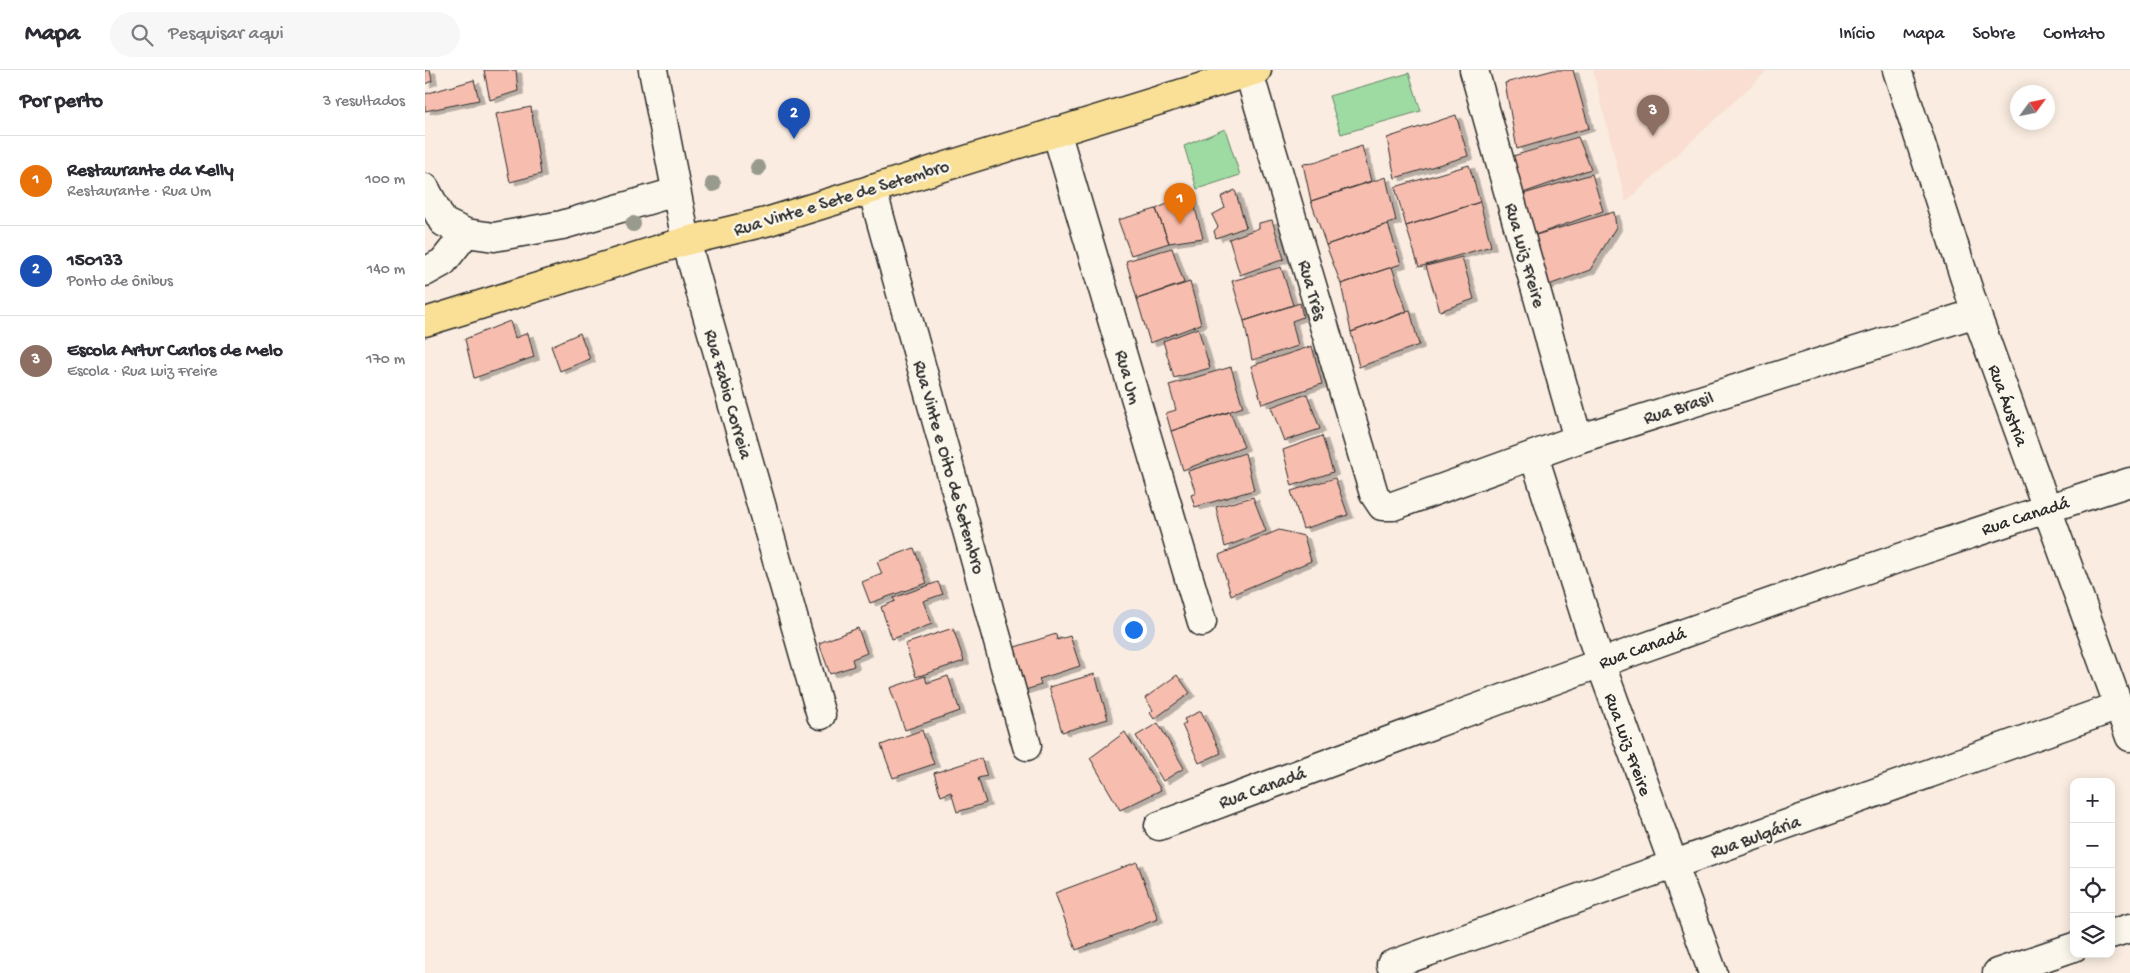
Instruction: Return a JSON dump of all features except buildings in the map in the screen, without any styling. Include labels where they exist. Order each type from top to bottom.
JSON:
[{"type":"main road","name":"Rua Vinte e Sete de Setembro","points":[[434,319],[686,241],[766,222],[1253,71]]},
{"type":"street","name":"Rua Fabio Correia","points":[[653,70],[686,241],[821,715]]},
{"type":"street","name":"Rua Luiz Freire","points":[[1474,70],[1578,439]]},
{"type":"street","name":"Rua Áustria","points":[[1897,70],[1975,313],[2130,737]]},
{"type":"street","name":"Rua Três","points":[[1253,71],[1374,494],[1381,506]]},
{"type":"street","name":"Rua Um","points":[[1056,131],[1202,622]]},
{"type":"street","points":[[425,188],[443,222],[466,233],[494,237],[562,225],[676,192]]},
{"type":"street","name":"Rua Vinte e Oito de Setembro","points":[[872,188],[1027,746]]},
{"type":"street","points":[[425,272],[443,262],[466,233]]},
{"type":"street","name":"Rua Brasil","points":[[1381,506],[1393,506],[1578,439],[1975,313]]},
{"type":"street","name":"Rua Luiz Freire","points":[[1533,456],[1600,662],[1672,865],[1713,973]]},
{"type":"street","name":"Rua Canadá","points":[[1159,826],[1600,662],[1868,567],[2130,482]]},
{"type":"street","name":"Rua Bulgária","points":[[1391,965],[2119,706]]},
{"type":"street","points":[[2115,933],[2130,928]]},
{"type":"street","points":[[1997,973],[2070,948]]},
{"type":"shaded area","points":[[1593,70],[1768,70],[1626,202]]},
{"type":"green space","points":[[1409,73],[1421,111],[1341,134],[1329,96]]},
{"type":"green space","points":[[1225,129],[1240,175],[1197,189],[1184,146]]},
{"type":"place","name":"Escola Artur Carlos de Melo","points":[[1653,136]]},
{"type":"place","name":"150133","points":[[794,139]]},
{"type":"place","name":"Restaurante da Kelly","points":[[1180,224]]}]
